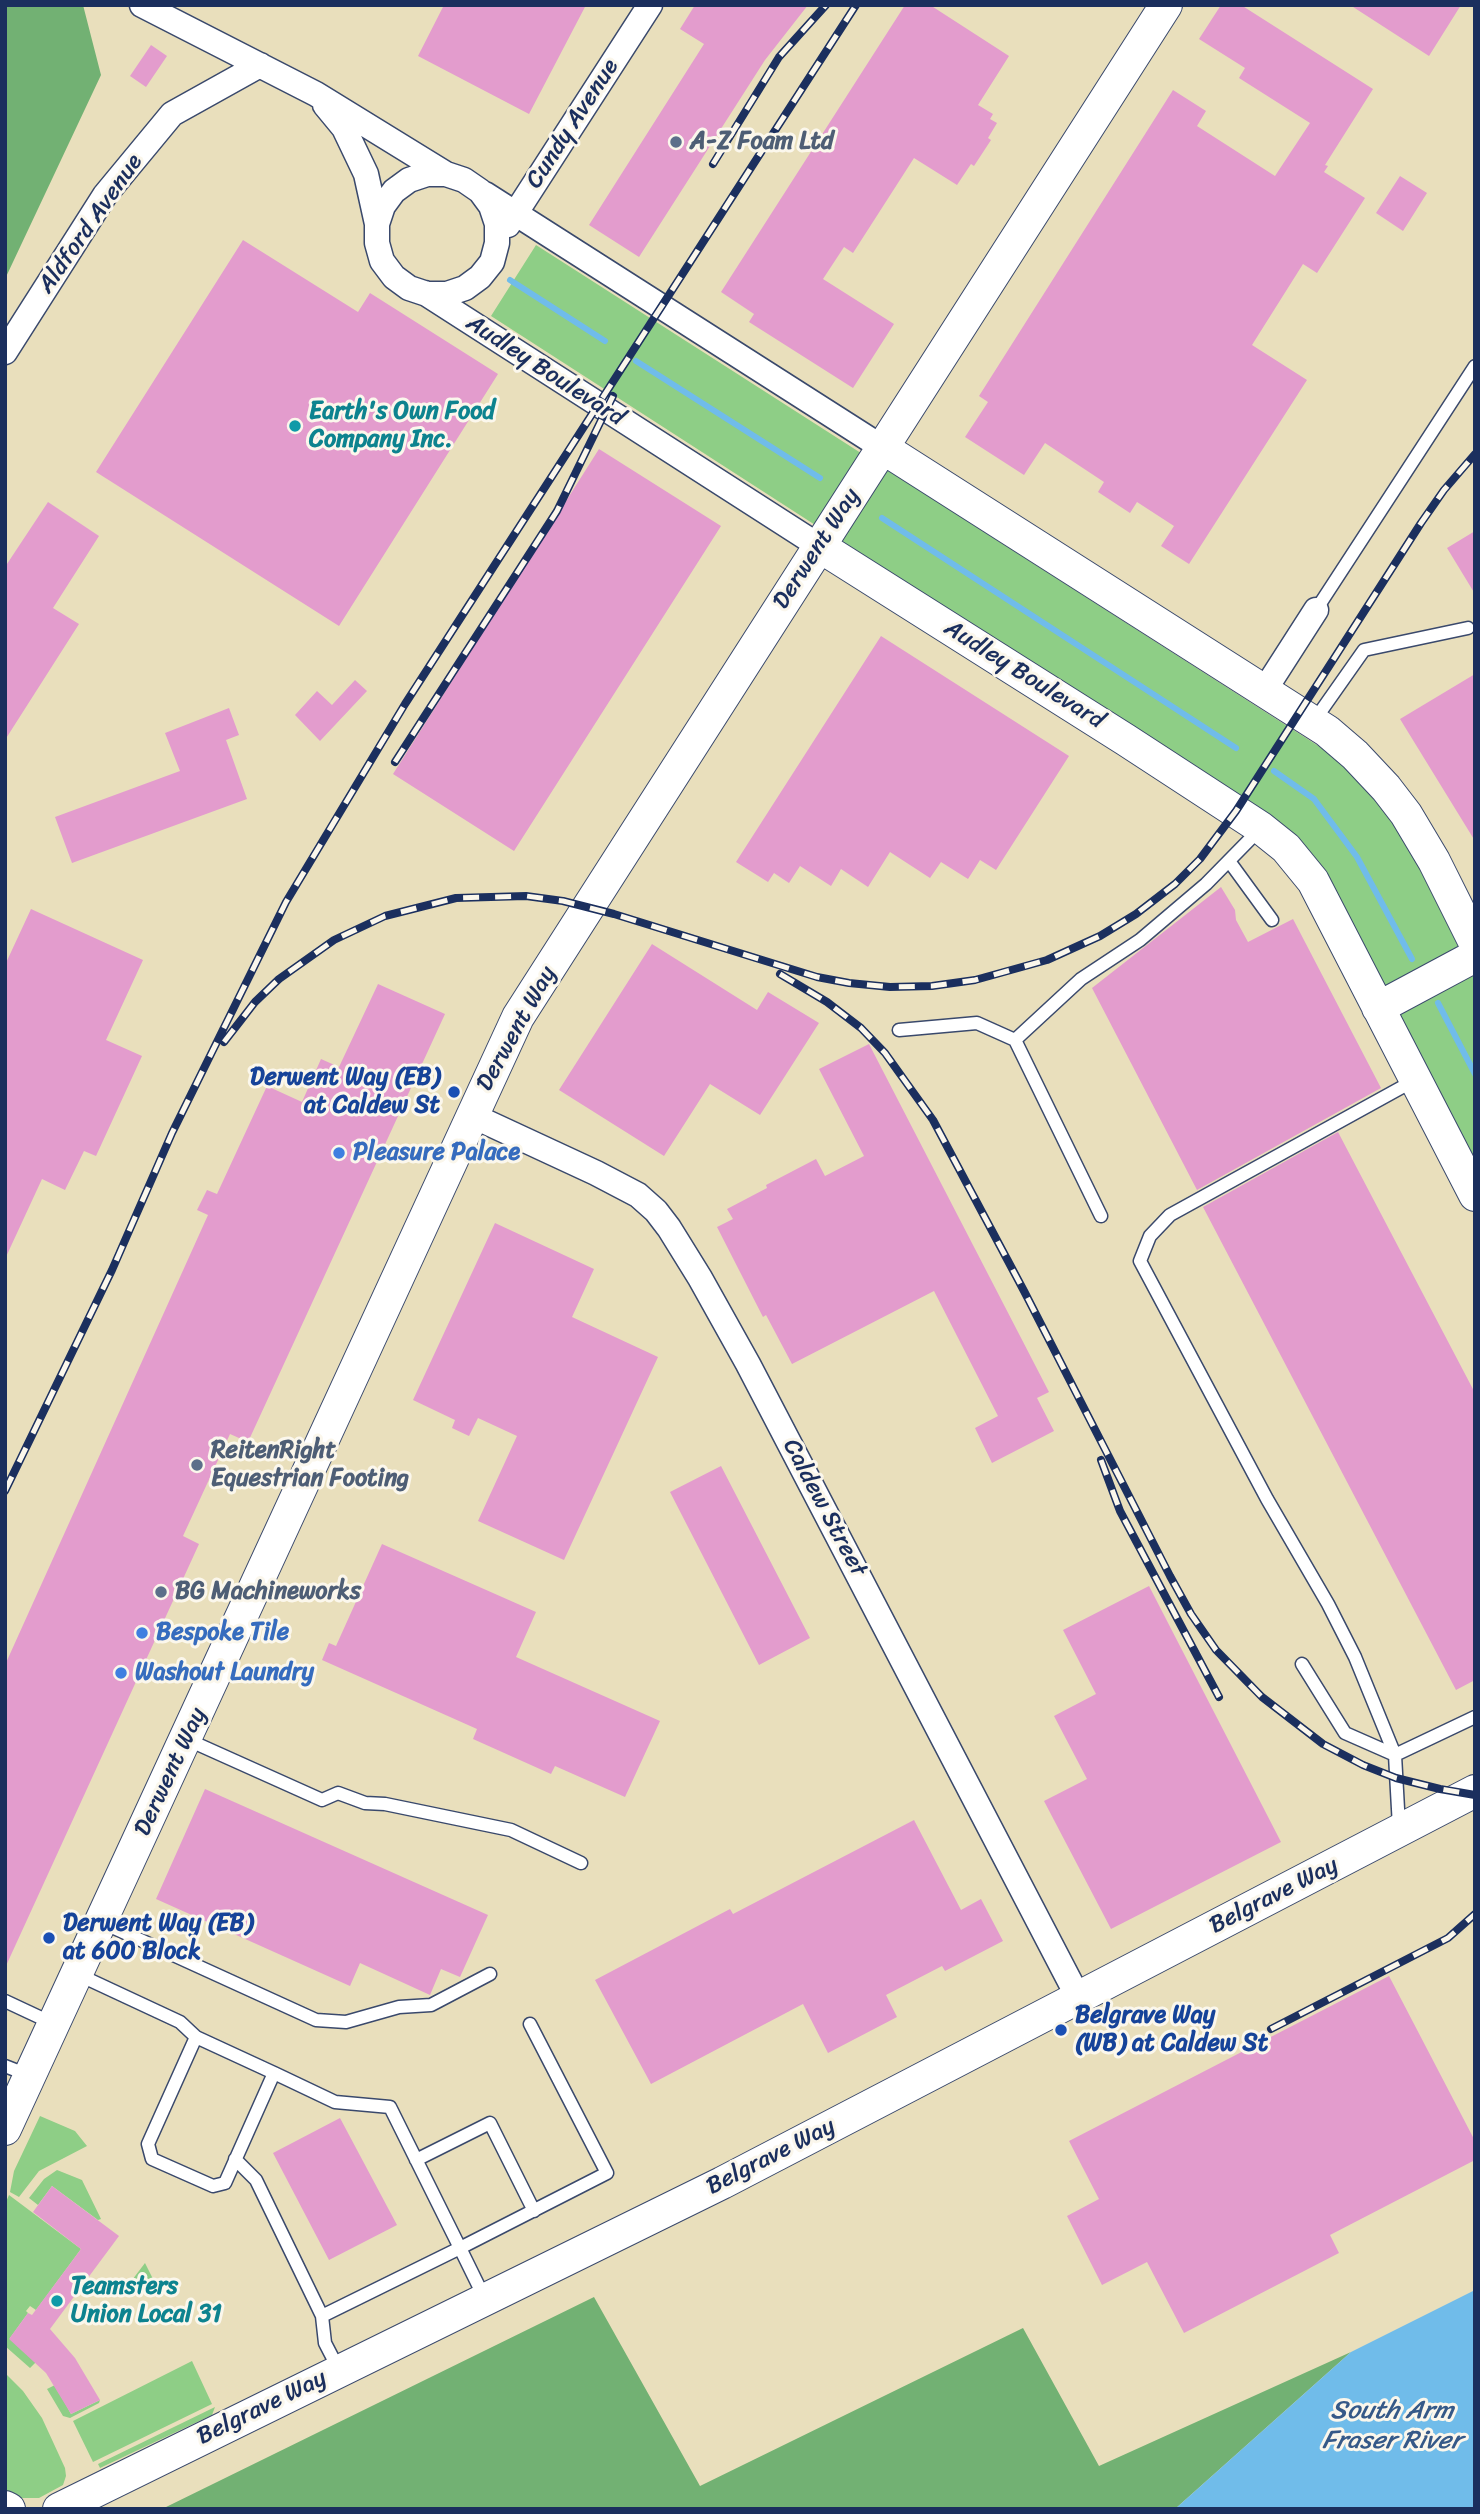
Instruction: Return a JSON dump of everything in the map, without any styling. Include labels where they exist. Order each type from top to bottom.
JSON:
[{"type":"street","points":[[142,5],[316,94],[446,174],[464,180],[1313,722],[1355,755],[1406,814],[1434,861],[1475,943]]},
{"type":"street","name":"Cundy Avenue","points":[[497,243],[650,5]]},
{"type":"street","name":"Derwent Way","points":[[5,2129],[18,2071],[53,2023],[101,1922],[518,1017],[1166,5]]},
{"type":"street","name":"Aldford Avenue","points":[[5,352],[105,195],[172,114],[260,65]]},
{"type":"street","points":[[316,94],[344,128],[366,174],[382,261],[394,277],[409,288],[425,293],[447,294],[465,288],[480,277],[492,262],[498,224],[491,206],[480,191]]},
{"type":"street","points":[[377,224],[383,206],[394,191],[409,180],[427,174],[446,174]]},
{"type":"street","name":"Audley Boulevard","points":[[425,293],[1261,828],[1286,848],[1313,881],[1475,1195]]},
{"type":"street","points":[[1264,691],[1316,610]]},
{"type":"street","points":[[1378,1008],[1475,956]]},
{"type":"street","name":"Caldew Street","points":[[471,1115],[638,1195],[656,1211],[669,1228],[701,1278],[748,1364],[1078,1997]]},
{"type":"street","name":"Belgrave Way","points":[[59,2509],[722,2183],[1475,1791]]},
{"type":"lane","points":[[1316,610],[1475,366]]},
{"type":"lane","points":[[1313,722],[1364,650],[1468,628]]},
{"type":"lane","points":[[1015,1040],[1081,979],[1140,940],[1206,884],[1261,828]]},
{"type":"lane","points":[[1229,861],[1272,920]]},
{"type":"lane","points":[[899,1030],[977,1023],[1015,1040],[1101,1216]]},
{"type":"lane","points":[[1400,1831],[1395,1755],[1349,1646],[1140,1261],[1150,1236],[1170,1215],[1415,1079]]},
{"type":"lane","points":[[1302,1664],[1345,1733],[1395,1755],[1475,1717]]},
{"type":"lane","points":[[186,1739],[322,1800],[338,1793],[365,1803],[385,1804],[511,1830],[581,1863]]},
{"type":"lane","points":[[101,1922],[316,2020],[346,2022],[399,2007],[431,2005],[490,1974]]},
{"type":"lane","points":[[76,1974],[180,2022],[196,2037],[335,2102],[390,2107],[485,2299]]},
{"type":"lane","points":[[5,2001],[53,2023]]},
{"type":"lane","points":[[322,2316],[607,2173],[530,2024]]},
{"type":"lane","points":[[196,2037],[148,2144],[152,2159],[213,2186],[225,2183],[274,2073]]},
{"type":"lane","points":[[416,2160],[489,2123],[534,2211]]},
{"type":"lane","points":[[235,2159],[257,2180],[322,2316],[325,2343],[339,2370]]},
{"type":"green space","points":[[5,5],[83,5],[101,75],[5,279]]},
{"type":"green space","points":[[536,245],[1345,763],[1389,813],[1475,964],[1475,1163],[1279,824],[491,316]]},
{"type":"green space","points":[[40,2116],[75,2131],[87,2146],[39,2171],[19,2197],[10,2192],[14,2171]]},
{"type":"green space","points":[[57,2170],[82,2180],[101,2219],[98,2220],[52,2186],[38,2205],[29,2198],[44,2179]]},
{"type":"green space","points":[[9,2195],[81,2249],[36,2310],[30,2306],[26,2311],[28,2313],[10,2338],[36,2362],[30,2368],[5,2346],[5,2204]]},
{"type":"green space","points":[[145,2263],[155,2283],[130,2296],[126,2288]]},
{"type":"green space","points":[[594,2297],[700,2486],[1023,2328],[1099,2466],[1351,2352],[1175,2509],[162,2509]]},
{"type":"green space","points":[[192,2361],[212,2404],[93,2462],[73,2421]]},
{"type":"green space","points":[[5,2373],[23,2391],[42,2418],[65,2468],[63,2485],[39,2498],[18,2498],[5,2494]]},
{"type":"green space","points":[[55,2385],[71,2414],[100,2400],[99,2403],[70,2418],[63,2416],[47,2389]]},
{"type":"green space","points":[[215,2407],[212,2415],[100,2468],[98,2464]]},
{"type":"water","name":"South Arm Fraser River","points":[[1475,2290],[1475,2509],[1175,2509],[1351,2352]]},
{"type":"building","points":[[444,5],[586,5],[529,114],[418,56]]},
{"type":"building","points":[[695,5],[808,5],[765,60],[639,257],[589,225],[704,44],[680,29]]},
{"type":"building","points":[[905,5],[930,5],[1009,56],[978,105],[993,114],[990,119],[997,123],[988,138],[991,140],[974,166],[971,164],[957,185],[914,158],[853,253],[844,247],[823,279],[894,324],[853,388],[749,322],[754,314],[721,292]]},
{"type":"building","points":[[1221,5],[1241,5],[1373,89],[1325,165],[1328,166],[1324,172],[1365,198],[1317,273],[1303,264],[1252,345],[1307,380],[1189,564],[1161,546],[1174,526],[1137,502],[1130,513],[1098,492],[1104,482],[1045,443],[1024,475],[965,437],[988,402],[979,396],[1173,90],[1206,111],[1197,126],[1275,176],[1310,123],[1239,78],[1245,68],[1199,39]]},
{"type":"building","points":[[1350,5],[1461,5],[1429,56]]},
{"type":"building","points":[[151,45],[167,56],[146,87],[130,76]]},
{"type":"building","points":[[1400,176],[1427,193],[1403,231],[1376,213]]},
{"type":"building","name":"Earth's Own Food Company Inc.","points":[[243,240],[358,312],[370,293],[498,374],[339,626],[96,472]]},
{"type":"building","points":[[599,449],[721,526],[514,851],[393,774]]},
{"type":"building","points":[[48,502],[99,536],[53,608],[79,624],[5,740],[5,567]]},
{"type":"building","points":[[1475,531],[1475,594],[1447,548]]},
{"type":"building","points":[[881,636],[1069,756],[996,870],[980,860],[968,879],[941,862],[930,878],[890,852],[868,887],[841,869],[831,886],[800,866],[789,883],[774,873],[768,882],[736,862]]},
{"type":"building","points":[[1475,674],[1475,841],[1400,719]]},
{"type":"building","points":[[355,680],[367,691],[320,741],[295,715],[317,691],[332,705]]},
{"type":"building","points":[[229,708],[239,735],[226,740],[247,799],[72,863],[55,817],[180,771],[165,733]]},
{"type":"building","points":[[1221,887],[1235,910],[1236,920],[1248,942],[1293,919],[1381,1088],[1197,1190],[1092,988]]},
{"type":"building","points":[[31,909],[143,960],[106,1040],[142,1056],[96,1156],[84,1151],[65,1190],[42,1179],[5,1259],[5,965]]},
{"type":"building","points":[[652,944],[757,1010],[768,992],[819,1023],[760,1115],[710,1084],[664,1156],[559,1090]]},
{"type":"building","points":[[378,984],[445,1014],[248,1442],[230,1434],[183,1536],[199,1544],[5,1968],[5,1665],[208,1215],[197,1210],[207,1190],[217,1194],[267,1086],[302,1102],[321,1059],[339,1067]]},
{"type":"building","points":[[869,1044],[1049,1392],[1037,1398],[1054,1431],[992,1463],[975,1428],[998,1416],[934,1291],[792,1364],[766,1315],[763,1317],[717,1227],[733,1219],[727,1209],[816,1159],[825,1176],[864,1156],[819,1069]]},
{"type":"building","points":[[1338,1132],[1475,1393],[1475,1680],[1456,1690],[1203,1207]]},
{"type":"building","points":[[495,1223],[594,1269],[572,1317],[658,1357],[564,1560],[478,1521],[517,1436],[478,1418],[469,1436],[452,1428],[455,1420],[413,1400]]},
{"type":"building","points":[[721,1466],[810,1638],[759,1665],[670,1492]]},
{"type":"building","points":[[382,1544],[536,1612],[516,1657],[660,1721],[625,1797],[555,1766],[551,1774],[473,1739],[477,1729],[322,1660],[329,1643],[336,1646]]},
{"type":"building","points":[[1149,1586],[1281,1842],[1111,1929],[1044,1801],[1087,1779],[1054,1716],[1096,1694],[1063,1630]]},
{"type":"building","points":[[205,1789],[488,1915],[460,1977],[441,1969],[430,1995],[360,1963],[350,1986],[156,1899]]},
{"type":"building","points":[[914,1820],[961,1910],[981,1899],[1003,1941],[945,1971],[942,1966],[886,1995],[897,2017],[828,2053],[803,2004],[651,2084],[595,1980],[730,1909],[733,1914]]},
{"type":"building","points":[[1389,1976],[1475,2141],[1475,2160],[1330,2235],[1339,2253],[1184,2333],[1147,2262],[1102,2285],[1067,2216],[1099,2199],[1069,2141]]},
{"type":"building","points":[[340,2118],[397,2225],[329,2260],[273,2153]]},
{"type":"building","name":"Teamsters Union Local 31","points":[[52,2186],[119,2236],[50,2329],[75,2358],[100,2400],[71,2414],[46,2373],[9,2339],[28,2313],[32,2315],[81,2249],[33,2212]]},
{"type":"waterway","points":[[510,280],[605,341]]},
{"type":"waterway","points":[[636,361],[820,478]]},
{"type":"waterway","points":[[882,518],[1236,748]]},
{"type":"waterway","points":[[1274,771],[1314,799],[1357,857],[1412,959]]},
{"type":"waterway","points":[[1438,1003],[1475,1074]]},
{"type":"railway","points":[[713,164],[779,57],[826,5]]},
{"type":"railway","points":[[5,1491],[112,1270],[172,1133],[286,902],[405,704],[856,5]]},
{"type":"railway","points":[[395,762],[557,511],[613,396]]},
{"type":"railway","points":[[224,1042],[255,1002],[279,979],[334,940],[385,916],[456,898],[526,896],[563,901],[614,914],[817,977],[890,987],[932,986],[975,980],[1047,960],[1100,936],[1136,914],[1175,884],[1200,859],[1236,811],[1421,523],[1444,490],[1475,454]]},
{"type":"railway","points":[[780,974],[827,1002],[861,1028],[885,1053],[933,1120],[1170,1576],[1191,1614],[1216,1650],[1262,1697],[1323,1744],[1363,1765],[1396,1778],[1475,1795]]},
{"type":"railway","points":[[1101,1460],[1120,1511],[1219,1697]]},
{"type":"railway","points":[[1271,2029],[1448,1938],[1475,1914]]},
{"type":"place","name":"A-Z Foam Ltd","points":[[676,142]]},
{"type":"place","name":"Earth's Own Food Company Inc.","points":[[295,426]]},
{"type":"place","name":"Derwent Way (EB) at Caldew St","points":[[454,1092]]},
{"type":"place","name":"Pleasure Palace","points":[[339,1153]]},
{"type":"place","name":"ReitenRight Equestrian Footing","points":[[197,1465]]},
{"type":"place","name":"BG Machineworks","points":[[161,1592]]},
{"type":"place","name":"Bespoke Tile","points":[[142,1633]]},
{"type":"place","name":"Washout Laundry","points":[[121,1673]]},
{"type":"place","name":"Derwent Way (EB) at 600 Block","points":[[49,1938]]},
{"type":"place","name":"Belgrave Way (WB) at Caldew St","points":[[1061,2030]]},
{"type":"place","name":"Teamsters Union Local 31","points":[[57,2301]]}]
